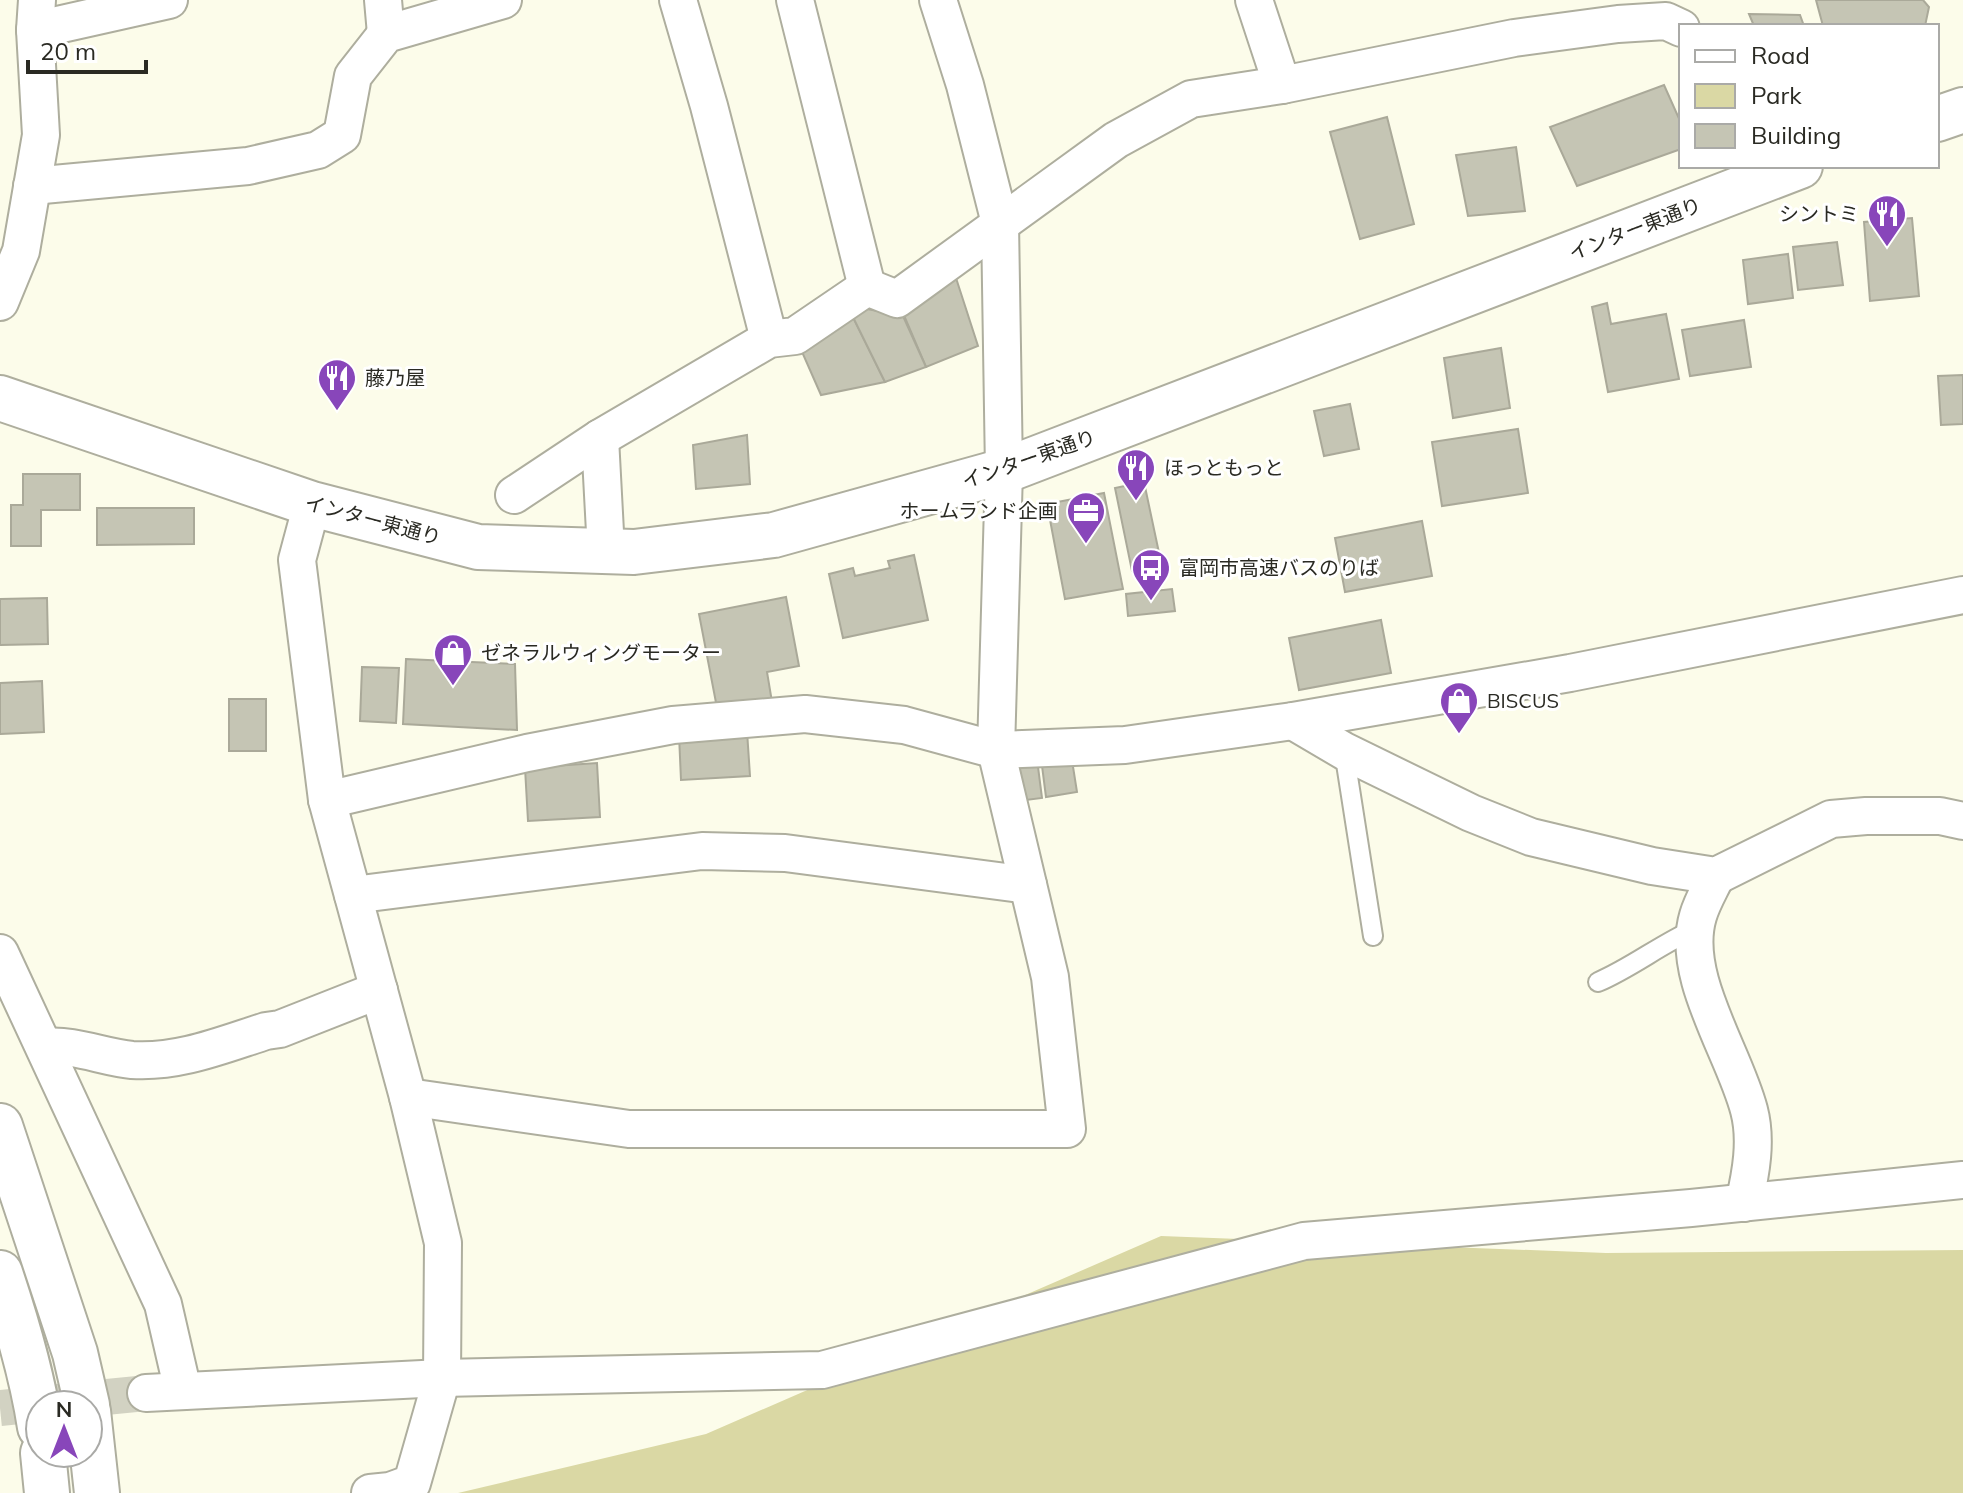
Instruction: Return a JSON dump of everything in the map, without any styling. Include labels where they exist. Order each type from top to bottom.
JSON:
[{"type":"main road","points":[[1939,118],[1963,110]]},
{"type":"main road","name":"インター東通り","points":[[0,398],[312,504],[478,547],[634,552],[774,535],[1004,471],[1788,168]]},
{"type":"main road","points":[[0,1126],[75,1353],[83,1389]]},
{"type":"main road","points":[[0,1273],[33,1389]]},
{"type":"main road","points":[[45,1469],[47,1493]]},
{"type":"main road","points":[[94,1469],[97,1493]]},
{"type":"street","points":[[0,302],[21,251],[41,135],[36,15],[169,0]]},
{"type":"street","points":[[32,186],[248,166],[318,150],[342,135],[353,76],[385,17],[503,0]]},
{"type":"street","points":[[678,0],[709,106],[769,339]]},
{"type":"street","points":[[795,0],[867,287]]},
{"type":"street","points":[[408,1097],[629,1129],[1067,1129],[1050,977],[996,750],[1004,471],[1000,223],[965,85],[938,0]]},
{"type":"street","points":[[1254,0],[1282,85]]},
{"type":"street","points":[[867,287],[897,299],[1116,140],[1191,99],[1282,85],[1514,38],[1618,24],[1666,21],[1679,27]]},
{"type":"street","points":[[514,495],[600,438],[769,339],[795,336],[867,287]]},
{"type":"street","points":[[600,438],[606,551]]},
{"type":"street","points":[[312,504],[297,560],[327,800],[408,1097],[443,1243],[442,1378],[412,1483],[390,1491],[370,1493]]},
{"type":"street","points":[[327,800],[527,753],[673,725],[790,715],[904,725],[996,750],[1125,745],[1293,721],[1570,673],[1963,595]]},
{"type":"street","points":[[1293,721],[1344,751],[1471,813],[1531,837],[1652,866],[1716,876],[1831,819],[1940,816],[1963,821]]},
{"type":"street","points":[[353,895],[702,851],[785,853],[1028,885]]},
{"type":"street","points":[[1716,876],[1697,917],[1694,951],[1706,1006],[1738,1074],[1750,1114],[1753,1148],[1744,1203]]},
{"type":"street","points":[[0,953],[163,1304],[183,1391]]},
{"type":"street","points":[[45,1047],[64,1045],[131,1060],[178,1059],[280,1029],[379,990]]},
{"type":"street","points":[[146,1393],[442,1378],[822,1370],[1304,1241],[1744,1203],[1963,1180]]},
{"type":"lane","points":[[1344,751],[1373,936]]},
{"type":"lane","points":[[1598,982],[1626,970],[1669,940],[1697,928]]},
{"type":"green space","points":[[1161,1236],[1606,1253],[1963,1250],[1963,1493],[458,1493],[706,1434]]},
{"type":"building","points":[[1816,0],[1923,0],[1929,7],[1925,24],[1822,24]]},
{"type":"building","points":[[1749,14],[1800,15],[1803,24],[1753,24]]},
{"type":"building","points":[[1664,85],[1679,119],[1679,150],[1577,186],[1550,127]]},
{"type":"building","points":[[1387,117],[1414,224],[1360,239],[1330,132]]},
{"type":"building","points":[[1516,147],[1525,211],[1468,216],[1456,155]]},
{"type":"building","points":[[1912,218],[1919,296],[1870,301],[1864,222]]},
{"type":"building","points":[[1837,242],[1843,285],[1798,290],[1793,247]]},
{"type":"building","points":[[1788,254],[1793,298],[1748,304],[1743,260]]},
{"type":"building","points":[[956,278],[978,346],[926,367],[897,299]]},
{"type":"building","points":[[846,303],[885,382],[821,395],[795,336]]},
{"type":"building","points":[[1607,303],[1611,324],[1666,314],[1679,379],[1608,392],[1592,307]]},
{"type":"building","points":[[847,305],[903,316],[926,367],[885,382]]},
{"type":"building","points":[[1744,320],[1751,367],[1690,376],[1682,330]]},
{"type":"building","points":[[1501,348],[1510,408],[1453,418],[1444,358]]},
{"type":"building","points":[[1963,375],[1963,424],[1941,425],[1938,376]]},
{"type":"building","points":[[1350,404],[1359,449],[1324,456],[1314,411]]},
{"type":"building","points":[[1518,429],[1528,493],[1442,506],[1432,442]]},
{"type":"building","points":[[747,435],[750,484],[696,489],[693,445]]},
{"type":"building","points":[[23,474],[80,474],[80,510],[41,510],[41,546],[11,546],[11,505],[23,505]]},
{"type":"building","points":[[1144,482],[1162,567],[1132,571],[1115,488]]},
{"type":"building","points":[[1104,493],[1123,589],[1065,599],[1047,504]]},
{"type":"building","points":[[97,508],[194,508],[194,544],[97,545]]},
{"type":"building","points":[[1422,521],[1432,576],[1345,592],[1335,538]]},
{"type":"building","points":[[914,555],[928,620],[843,638],[829,574],[853,568],[855,576],[890,568],[888,561]]},
{"type":"building","name":"富岡市高速バスのりば","points":[[1172,589],[1175,611],[1128,616],[1126,594]]},
{"type":"building","points":[[786,597],[799,666],[767,672],[772,702],[718,713],[699,614]]},
{"type":"building","points":[[47,598],[48,644],[0,645],[0,599]]},
{"type":"building","points":[[1381,620],[1391,673],[1299,690],[1289,638]]},
{"type":"building","points":[[406,659],[515,664],[517,730],[403,724]]},
{"type":"building","points":[[362,667],[399,668],[396,723],[360,721]]},
{"type":"building","points":[[42,681],[44,732],[0,734],[0,683]]},
{"type":"building","points":[[229,699],[266,699],[266,751],[229,751]]},
{"type":"building","points":[[747,731],[750,776],[681,780],[679,735]]},
{"type":"building","points":[[1071,754],[1077,792],[1046,797],[1041,758]]},
{"type":"building","points":[[1037,759],[1042,798],[1011,802],[1006,762]]},
{"type":"building","points":[[597,763],[600,817],[528,821],[525,768]]},
{"type":"tunnel","points":[[0,1408],[146,1393]]},
{"type":"place","name":"シントミ","points":[[1887,248]]},
{"type":"place","name":"藤乃屋","points":[[337,412]]},
{"type":"place","name":"ほっともっと","points":[[1136,502]]},
{"type":"place","name":"ホームランド企画","points":[[1086,545]]},
{"type":"place","name":"富岡市高速バスのりば","points":[[1151,602]]},
{"type":"place","name":"ゼネラルウィングモーター","points":[[453,687]]},
{"type":"place","name":"BISCUS","points":[[1459,735]]}]
